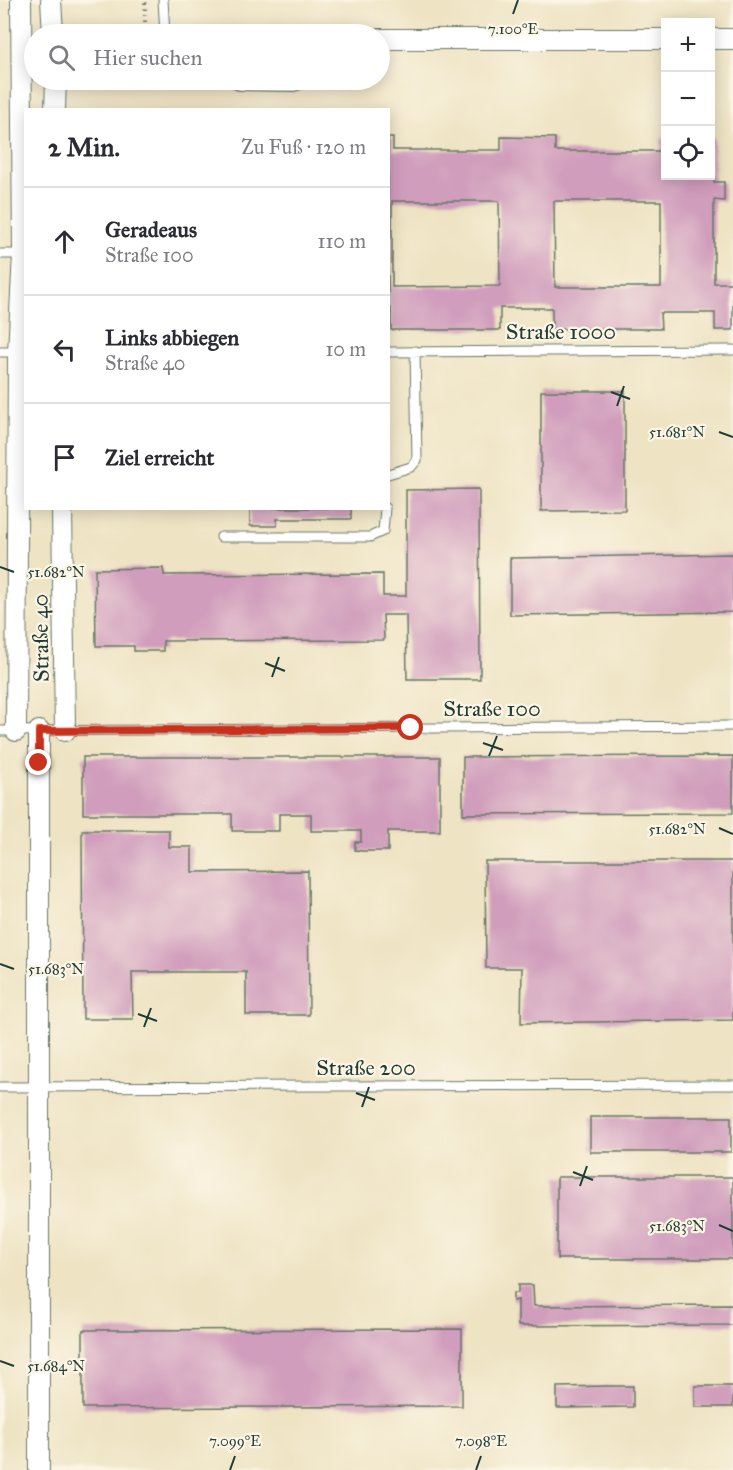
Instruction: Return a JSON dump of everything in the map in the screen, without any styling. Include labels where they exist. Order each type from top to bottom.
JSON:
[{"type":"street","points":[[21,0],[24,27]]},
{"type":"street","points":[[51,0],[52,24]]},
{"type":"street","points":[[390,39],[661,39]]},
{"type":"street","points":[[715,39],[733,39]]},
{"type":"street","points":[[29,108],[30,90]]},
{"type":"street","points":[[55,108],[56,90]]},
{"type":"street","points":[[8,731],[15,352],[24,254]]},
{"type":"street","name":"Straße 40","points":[[62,510],[65,731]]},
{"type":"street","points":[[39,731],[39,1470]]},
{"type":"lane","points":[[163,0],[164,24]]},
{"type":"lane","points":[[0,254],[24,254]]},
{"type":"lane","name":"Straße 1000","points":[[390,352],[733,350]]},
{"type":"lane","points":[[390,473],[411,467],[417,460],[415,351]]},
{"type":"lane","points":[[221,537],[370,537],[383,531],[385,510]]},
{"type":"lane","name":"Straße 100","points":[[8,731],[733,726]]},
{"type":"lane","name":"Straße 200","points":[[0,1087],[733,1085]]},
{"type":"path","points":[[145,0],[145,24]]},
{"type":"building","points":[[501,137],[555,138],[555,151],[661,151],[661,180],[724,182],[724,201],[714,200],[714,283],[733,283],[733,330],[715,330],[715,313],[660,313],[661,329],[552,329],[552,308],[500,308],[500,330],[391,330],[390,138],[393,138],[393,150],[501,150]],"holes":[[[392,201],[499,201],[500,286],[392,287]],[[554,201],[661,201],[661,287],[555,287]]]},
{"type":"building","points":[[541,391],[625,391],[625,510],[541,511]]},
{"type":"building","points":[[479,489],[480,679],[407,679],[406,615],[383,615],[384,640],[163,641],[163,651],[134,651],[134,646],[96,646],[95,569],[163,568],[164,575],[383,574],[383,596],[406,596],[406,490]]},
{"type":"building","points":[[250,510],[351,510],[351,519],[277,519],[277,526],[250,526]]},
{"type":"building","points":[[733,554],[733,612],[510,615],[510,558]]},
{"type":"building","points":[[733,756],[733,813],[463,814],[463,757]]},
{"type":"building","points":[[83,757],[440,757],[440,831],[388,831],[388,851],[362,851],[355,850],[355,842],[361,842],[361,831],[311,831],[311,814],[279,814],[279,831],[232,831],[232,814],[83,814]]},
{"type":"building","points":[[82,830],[169,830],[169,847],[192,847],[192,872],[308,871],[309,1015],[246,1015],[246,972],[132,972],[133,1019],[83,1019]]},
{"type":"building","points":[[485,861],[733,861],[733,1020],[521,1023],[522,968],[486,968]]},
{"type":"building","points":[[590,1117],[731,1117],[731,1152],[590,1152]]},
{"type":"building","points":[[557,1177],[733,1177],[733,1259],[557,1259]]},
{"type":"building","points":[[518,1285],[533,1285],[534,1306],[733,1305],[733,1325],[518,1326],[518,1300],[513,1301],[513,1293],[518,1293]]},
{"type":"building","points":[[462,1329],[462,1406],[83,1408],[83,1330]]},
{"type":"building","points":[[633,1386],[633,1407],[557,1408],[557,1387]]},
{"type":"building","points":[[695,1386],[733,1386],[733,1407],[695,1407]]},
{"type":"route","points":[[39,763],[39,731],[411,728]]}]
